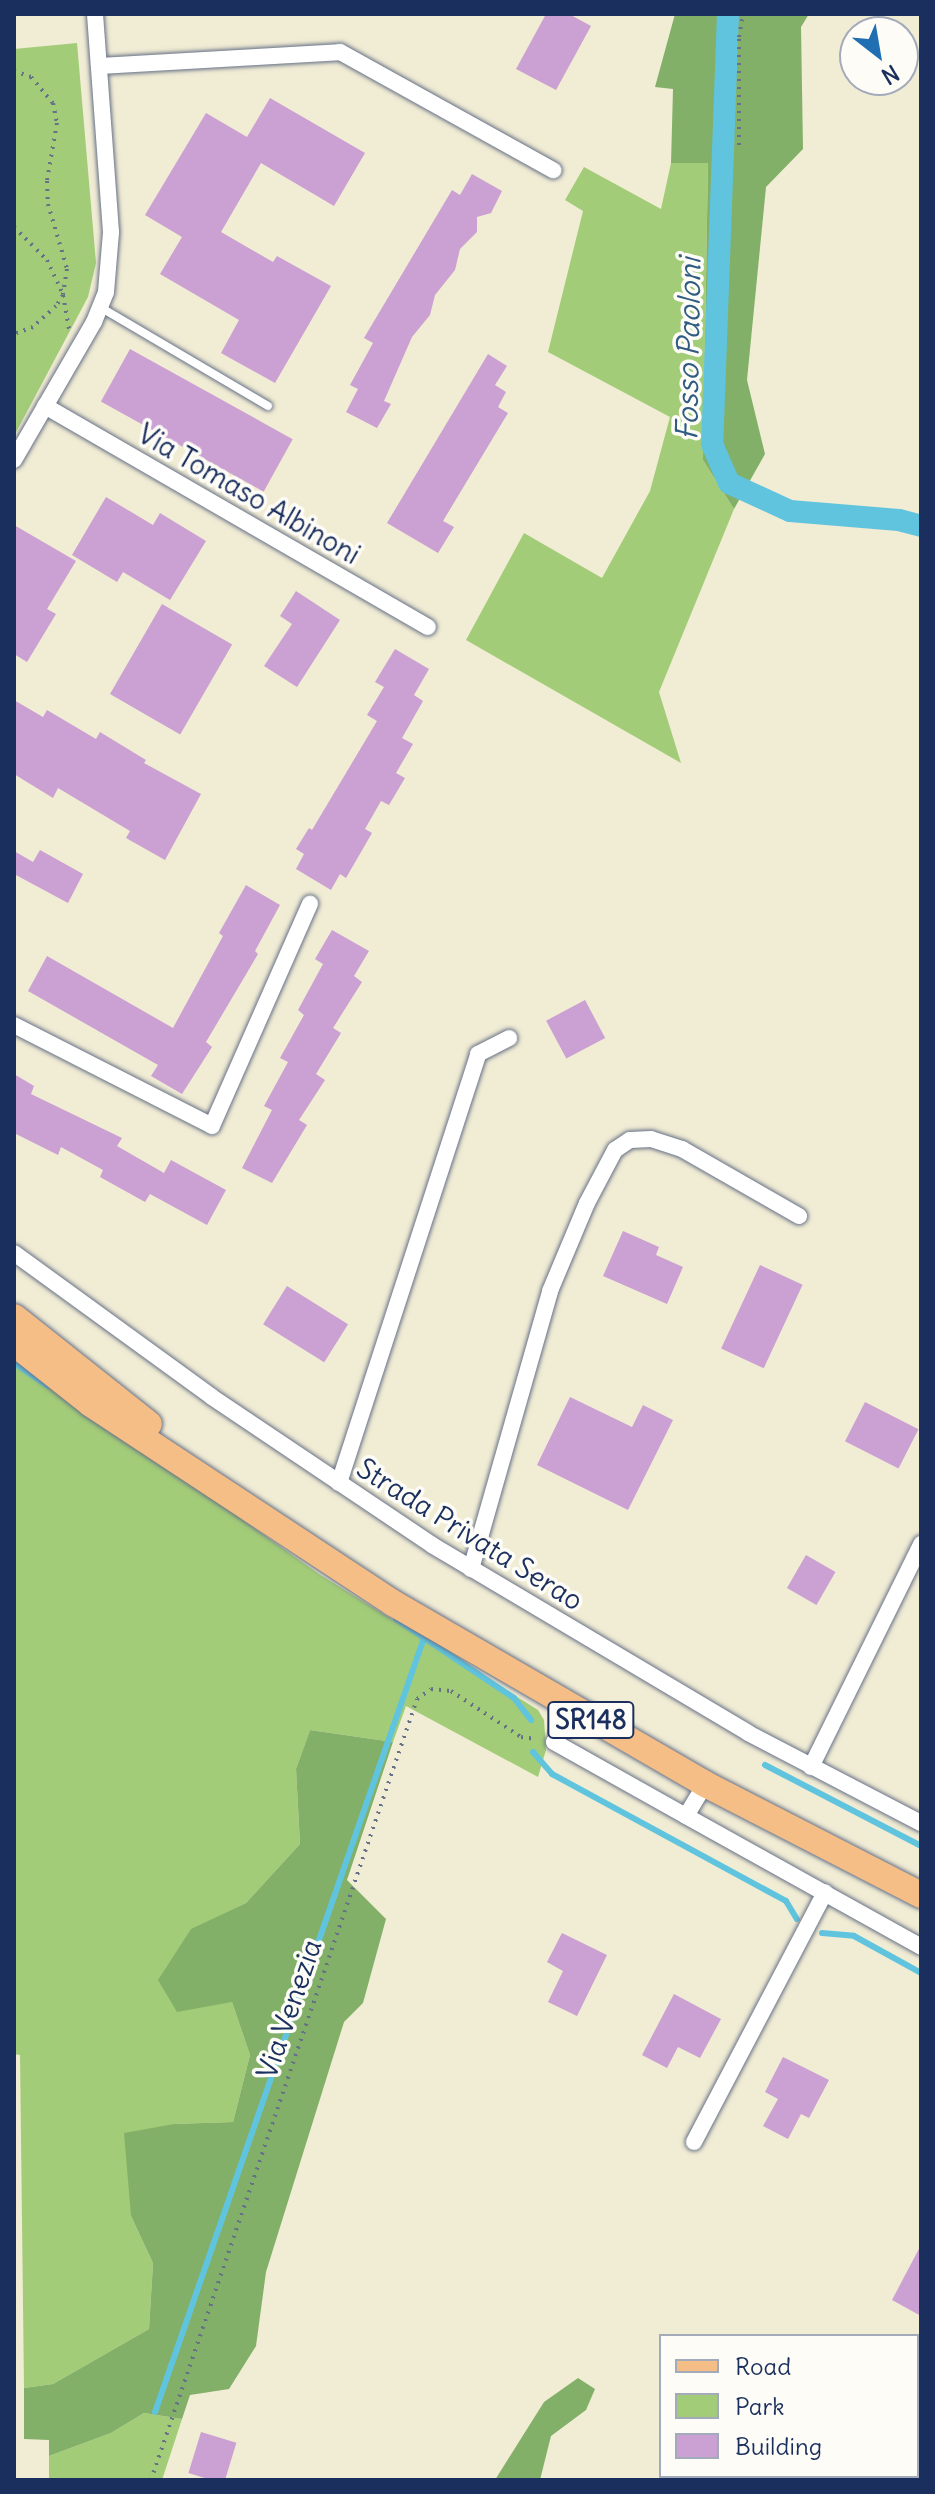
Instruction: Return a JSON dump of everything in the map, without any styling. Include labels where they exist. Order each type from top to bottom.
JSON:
[{"type":"main road","name":"SR148","points":[[14,1317],[273,1523]]},
{"type":"main road","name":"SR148","points":[[14,1343],[91,1404],[393,1603],[705,1784],[921,1895]]},
{"type":"street","points":[[14,460],[100,307],[110,262],[111,232],[95,14]]},
{"type":"street","points":[[99,66],[340,52],[553,170]]},
{"type":"street","name":"Via Tomaso Albinoni","points":[[45,406],[428,627]]},
{"type":"street","points":[[14,1025],[212,1126],[310,904]]},
{"type":"street","points":[[339,1483],[478,1054],[509,1038]]},
{"type":"street","points":[[471,1569],[550,1291],[587,1203],[615,1150],[630,1140],[651,1139],[682,1149],[799,1216]]},
{"type":"street","name":"Strada Privata Serao","points":[[14,1253],[212,1397],[471,1569],[811,1767],[921,1823]]},
{"type":"street","points":[[811,1767],[921,1544]]},
{"type":"street","points":[[575,1710],[554,1742],[921,1947]]},
{"type":"street","points":[[686,1816],[705,1784]]},
{"type":"street","points":[[694,2142],[825,1892]]},
{"type":"lane","points":[[100,307],[268,406]]},
{"type":"path","points":[[739,145],[739,37],[743,14]]},
{"type":"path","points":[[14,71],[31,77],[53,103],[57,123],[47,181],[48,204],[67,269],[63,295],[47,316],[14,334]]},
{"type":"path","points":[[14,227],[47,260],[63,295],[70,340]]},
{"type":"path","name":"Via Venezia","points":[[151,2480],[417,1699],[431,1689],[451,1691],[521,1737],[554,1742]]},
{"type":"green space","points":[[675,14],[809,14],[801,27],[803,149],[766,187],[747,380],[765,454],[734,509],[703,460],[708,163],[671,163],[673,89],[655,87]]},
{"type":"green space","points":[[77,43],[96,263],[88,297],[14,436],[14,49]]},
{"type":"green space","points":[[708,162],[703,460],[734,509],[659,692],[681,763],[466,640],[524,533],[602,578],[650,491],[670,417],[548,352],[583,211],[565,200],[584,167],[661,209],[671,163]]},
{"type":"green space","points":[[14,1358],[319,1574],[538,1710],[544,1720],[546,1750],[538,1777],[406,1706],[393,1742],[310,1730],[296,1769],[300,1844],[246,1903],[191,1930],[232,2002],[250,2055],[233,2122],[174,2124],[131,2216],[153,2263],[149,2329],[53,2384],[24,2388],[20,2055],[14,2054]]},
{"type":"green space","points":[[310,1730],[393,1742],[347,1880],[386,1919],[363,2003],[344,2022],[266,2272],[256,2346],[229,2389],[190,2395],[182,2419],[144,2413],[111,2433],[49,2456],[49,2440],[24,2439],[24,2388],[53,2384],[149,2329],[153,2263],[131,2216],[124,2133],[174,2124],[233,2122],[250,2055],[232,2002],[177,2012],[158,1980],[191,1929],[246,1903],[300,1844],[296,1769]]},
{"type":"green space","points":[[578,2378],[595,2389],[586,2410],[551,2436],[540,2480],[495,2480],[544,2402]]},
{"type":"green space","points":[[144,2413],[182,2419],[162,2480],[49,2480],[49,2456],[111,2433]]},
{"type":"building","points":[[546,14],[569,14],[591,26],[556,90],[516,69]]},
{"type":"building","points":[[270,98],[365,153],[334,206],[261,163],[221,232],[273,262],[277,256],[331,286],[275,383],[221,353],[239,320],[160,274],[182,237],[145,215],[206,113],[247,137]]},
{"type":"building","points":[[472,174],[502,191],[491,213],[477,217],[477,232],[460,249],[455,270],[435,295],[430,315],[412,337],[384,401],[391,404],[377,428],[346,412],[358,389],[350,385],[373,343],[364,338],[452,190],[460,195]]},
{"type":"building","points":[[130,349],[293,439],[264,492],[101,401]]},
{"type":"building","points":[[488,354],[507,366],[495,385],[506,392],[498,407],[508,413],[443,521],[454,527],[438,553],[387,523]]},
{"type":"building","points":[[106,497],[153,525],[160,513],[206,541],[170,600],[123,572],[117,582],[72,555]]},
{"type":"building","points":[[14,525],[76,561],[47,609],[56,614],[27,662],[14,654]]},
{"type":"building","points":[[296,591],[340,620],[297,687],[264,666],[292,624],[280,616]]},
{"type":"building","points":[[162,604],[232,644],[180,735],[110,694]]},
{"type":"building","points":[[395,649],[429,669],[414,695],[423,701],[402,738],[413,744],[396,773],[405,778],[389,805],[381,801],[365,829],[372,833],[346,878],[340,874],[331,890],[296,869],[304,854],[296,849],[309,828],[312,830],[377,721],[367,715],[384,687],[375,682]]},
{"type":"building","points":[[14,700],[43,717],[47,710],[96,739],[100,732],[146,760],[144,763],[201,794],[165,860],[126,838],[130,831],[58,788],[53,798],[14,774]]},
{"type":"building","points":[[40,850],[83,874],[68,903],[14,874],[14,851],[33,862]]},
{"type":"building","points":[[246,885],[280,905],[255,951],[258,954],[206,1042],[212,1047],[182,1094],[151,1076],[158,1065],[28,991],[47,956],[173,1028],[223,936],[219,933]]},
{"type":"building","points":[[332,930],[369,951],[354,976],[362,982],[333,1028],[341,1033],[316,1074],[325,1080],[299,1120],[307,1125],[272,1183],[242,1168],[272,1110],[264,1106],[288,1062],[280,1058],[304,1015],[298,1010],[323,964],[315,959]]},
{"type":"building","points":[[585,1000],[605,1038],[566,1059],[546,1021]]},
{"type":"building","points":[[14,1074],[34,1086],[31,1094],[122,1138],[117,1146],[164,1173],[171,1160],[226,1190],[207,1225],[150,1194],[145,1202],[100,1177],[103,1170],[61,1147],[58,1155],[14,1133]]},
{"type":"building","points":[[623,1231],[659,1247],[656,1255],[683,1267],[667,1304],[603,1276]]},
{"type":"building","points":[[760,1265],[803,1285],[764,1368],[721,1348]]},
{"type":"building","points":[[287,1286],[348,1324],[324,1362],[263,1324]]},
{"type":"building","points":[[570,1397],[632,1427],[643,1405],[673,1420],[628,1510],[537,1465]]},
{"type":"building","points":[[865,1402],[918,1429],[898,1468],[845,1441]]},
{"type":"building","points":[[806,1555],[835,1572],[816,1605],[787,1588]]},
{"type":"building","points":[[562,1933],[607,1955],[577,2016],[548,2002],[563,1971],[547,1962]]},
{"type":"building","points":[[674,1994],[721,2019],[700,2058],[678,2047],[667,2068],[642,2055]]},
{"type":"building","points":[[783,2057],[829,2080],[809,2118],[801,2114],[788,2139],[763,2126],[778,2099],[765,2092]]},
{"type":"building","points":[[921,2245],[921,2316],[892,2300]]},
{"type":"building","points":[[201,2432],[236,2443],[225,2480],[211,2480],[188,2473]]},
{"type":"waterway","name":"Fosso Paoloni","points":[[728,14],[712,444],[729,483],[790,511],[899,520],[921,526]]},
{"type":"waterway","points":[[14,1363],[48,1386]]},
{"type":"waterway","points":[[396,1619],[514,1698],[531,1720]]},
{"type":"waterway","points":[[155,2412],[424,1638]]},
{"type":"waterway","points":[[533,1752],[552,1774],[786,1901],[797,1919]]},
{"type":"waterway","points":[[765,1765],[921,1846]]},
{"type":"waterway","points":[[822,1933],[854,1936],[921,1973]]}]
